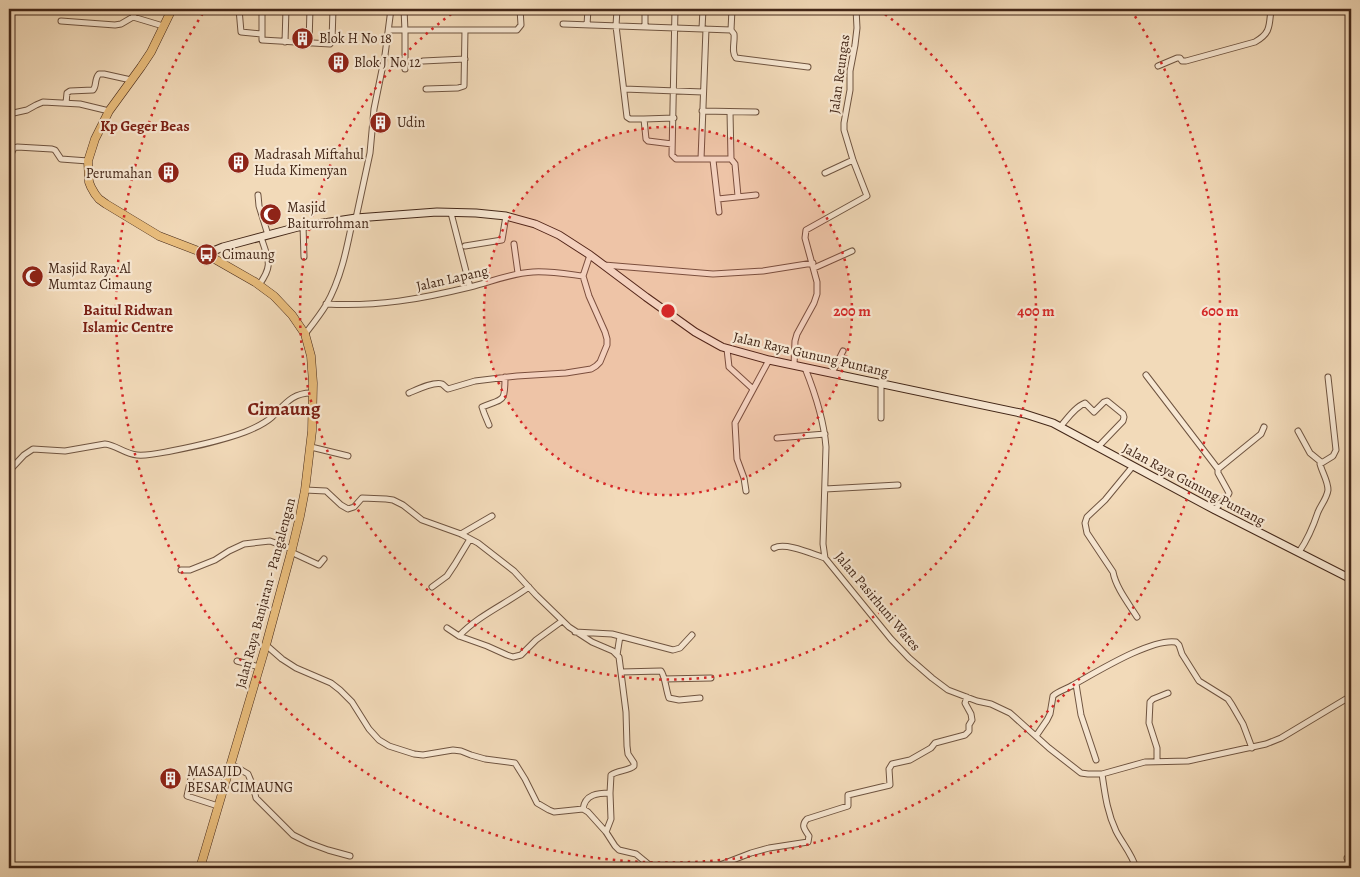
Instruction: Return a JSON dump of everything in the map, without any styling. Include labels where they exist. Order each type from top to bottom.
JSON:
[{"type":"main road","name":"Jalan Raya Banjaran - Pangalengan","points":[[172,9],[150,52],[108,110],[94,139],[88,161],[88,176],[91,187],[100,199],[159,236],[206,254],[259,285],[282,304],[305,334],[311,356],[313,383],[311,445],[305,490],[292,550],[200,868]]},
{"type":"street","points":[[60,21],[115,26],[133,17],[136,9]]},
{"type":"street","points":[[239,9],[241,32],[261,34]]},
{"type":"street","points":[[262,9],[262,40],[330,44],[333,9]]},
{"type":"street","points":[[285,42],[286,9]]},
{"type":"street","points":[[309,43],[310,9]]},
{"type":"street","points":[[305,334],[326,304],[344,260],[370,152],[374,109],[389,30],[391,9]]},
{"type":"street","points":[[404,9],[405,69]]},
{"type":"street","points":[[389,30],[517,30],[520,25],[520,9]]},
{"type":"street","points":[[588,9],[588,25]]},
{"type":"street","points":[[617,9],[616,26],[627,117],[630,119],[674,118]]},
{"type":"street","points":[[645,27],[646,9]]},
{"type":"street","points":[[675,9],[672,155],[676,159],[730,159]]},
{"type":"street","points":[[701,159],[703,9]]},
{"type":"street","points":[[732,9],[731,30],[734,34],[733,53],[736,58],[808,68]]},
{"type":"street","name":"Jalan Reungas","points":[[794,365],[795,340],[814,304],[817,294],[817,282],[805,238],[806,230],[867,196],[853,160],[844,123],[850,90],[850,71],[856,45],[856,9]]},
{"type":"street","points":[[1158,66],[1177,58],[1186,61],[1255,42],[1268,33],[1271,9]]},
{"type":"street","points":[[133,17],[163,26]]},
{"type":"street","points":[[563,24],[731,30]]},
{"type":"street","points":[[426,89],[458,88],[463,87],[465,84],[465,30]]},
{"type":"street","points":[[423,61],[465,59]]},
{"type":"street","points":[[66,103],[70,91],[93,90],[99,74],[131,80]]},
{"type":"street","points":[[624,90],[703,92]]},
{"type":"street","points":[[9,114],[27,110],[39,103],[88,105],[108,110]]},
{"type":"street","points":[[702,111],[756,112]]},
{"type":"street","points":[[730,112],[730,159],[735,164],[738,196]]},
{"type":"street","points":[[644,119],[646,139],[648,141],[672,144]]},
{"type":"street","points":[[12,152],[14,148],[52,149],[61,158],[88,161]]},
{"type":"street","points":[[713,160],[720,212]]},
{"type":"street","points":[[825,173],[853,160]]},
{"type":"street","points":[[258,195],[268,262],[267,273],[259,285]]},
{"type":"street","points":[[718,199],[756,195]]},
{"type":"street","name":"Jalan Raya Gunung Puntang","points":[[206,254],[223,247],[303,226],[355,218],[408,213],[495,215],[535,224],[559,235],[590,254],[646,298],[695,332],[716,344],[768,360],[1025,414],[1060,427],[1215,510],[1351,579]]},
{"type":"street","points":[[451,213],[470,287]]},
{"type":"street","points":[[464,246],[502,240],[506,216]]},
{"type":"street","points":[[303,226],[304,256]]},
{"type":"street","points":[[514,244],[518,274]]},
{"type":"street","points":[[604,265],[712,274],[763,271],[813,265],[852,251]]},
{"type":"street","points":[[409,393],[433,384],[443,385],[448,389],[475,381],[583,370],[596,366],[600,362],[607,345],[606,332],[589,296],[583,276],[590,254]]},
{"type":"street","name":"Jalan Lapang","points":[[326,304],[354,306],[390,303],[470,287],[518,274],[535,272],[583,276]]},
{"type":"street","points":[[727,348],[729,367],[753,389]]},
{"type":"street","points":[[832,373],[843,351]]},
{"type":"street","points":[[746,491],[744,478],[737,459],[734,428],[738,415],[768,360]]},
{"type":"street","name":"Jalan Pasirhuni Wates","points":[[805,368],[820,411],[825,434],[823,544],[826,558],[863,605],[909,658],[948,690],[1010,713],[1025,728],[1081,773],[1102,774],[1145,762],[1188,760],[1252,748],[1281,738],[1351,696]]},
{"type":"street","points":[[1146,375],[1218,469],[1218,473],[1229,493],[1215,510]]},
{"type":"street","points":[[489,425],[482,408],[497,403],[501,399],[505,390],[504,377]]},
{"type":"street","points":[[1321,462],[1333,456],[1336,450],[1328,378]]},
{"type":"street","points":[[881,383],[881,418]]},
{"type":"street","points":[[9,471],[24,455],[33,450],[65,451],[110,444],[126,452],[139,455],[160,453],[206,443],[253,429],[265,423],[292,397],[299,394],[313,393]]},
{"type":"street","points":[[1060,427],[1083,403],[1094,412],[1107,401],[1124,417],[1123,421],[1098,447]]},
{"type":"street","points":[[1218,469],[1261,434],[1264,427]]},
{"type":"street","points":[[1298,431],[1310,454],[1321,462]]},
{"type":"street","points":[[778,438],[825,434]]},
{"type":"street","points":[[311,445],[348,456]]},
{"type":"street","points":[[1299,552],[1313,529],[1328,493],[1328,487],[1320,466],[1321,462]]},
{"type":"street","points":[[1133,466],[1105,500],[1087,518],[1085,524],[1087,532],[1113,572],[1119,588],[1137,618]]},
{"type":"street","points":[[825,489],[898,485]]},
{"type":"street","points":[[305,490],[326,491],[348,509],[354,508],[362,498],[394,500],[422,520],[461,534],[478,543],[514,572],[575,632],[619,657],[626,712],[628,754],[634,765],[632,768],[618,771],[611,775],[611,819],[606,832]]},
{"type":"street","points":[[461,534],[492,516]]},
{"type":"street","points":[[432,587],[447,576],[470,539]]},
{"type":"street","points":[[181,570],[190,570],[215,560],[244,544],[270,541],[320,565],[324,559]]},
{"type":"street","points":[[774,548],[786,546],[826,558]]},
{"type":"street","points":[[459,636],[468,626],[529,587]]},
{"type":"street","points":[[447,628],[459,636],[487,646],[507,656],[517,656],[521,655],[536,640],[562,621]]},
{"type":"street","points":[[575,632],[612,634],[676,650],[692,635]]},
{"type":"street","points":[[617,655],[620,636]]},
{"type":"street","points":[[1036,736],[1048,720],[1055,694],[1128,655],[1154,645],[1172,641],[1179,645],[1182,654],[1199,681],[1228,699],[1243,724],[1252,748]]},
{"type":"street","points":[[266,645],[296,668],[331,683],[340,690],[352,702],[379,740],[389,746],[414,754],[423,755],[453,750],[484,759],[512,762],[517,765],[537,803],[554,812],[583,809],[606,832],[614,846],[619,850],[636,854],[653,868]]},
{"type":"street","points":[[237,661],[259,667]]},
{"type":"street","points":[[621,672],[659,670],[663,672],[666,691],[670,699],[700,698]]},
{"type":"street","points":[[664,680],[711,678]]},
{"type":"street","points":[[1076,684],[1081,715],[1096,760]]},
{"type":"street","points":[[1157,762],[1156,748],[1149,723],[1150,702],[1168,693]]},
{"type":"street","points":[[712,868],[751,853],[808,842],[809,836],[803,828],[804,822],[808,819],[848,806],[848,795],[890,785],[889,769],[892,764],[910,760],[931,748],[934,743],[965,735],[969,731],[972,720],[965,702],[967,697]]},
{"type":"street","points":[[231,764],[248,774],[254,786],[256,798],[293,835],[328,850],[350,856]]},
{"type":"street","points":[[1102,774],[1107,806],[1111,818],[1136,868]]},
{"type":"street","points":[[191,778],[187,796],[218,806]]},
{"type":"street","points":[[583,809],[586,801],[592,796],[599,793],[610,793]]},
{"type":"place","name":"Blok H No 18","points":[[303,38]]},
{"type":"place","name":"Blok J No 12","points":[[338,62]]},
{"type":"place","name":"Udin","points":[[381,122]]},
{"type":"place","name":"Madrasah Miftahul Huda Kimenyan","points":[[238,162]]},
{"type":"place","name":"Perumahan","points":[[168,173]]},
{"type":"place","name":"Masjid Baiturrohman","points":[[271,215]]},
{"type":"place","name":"Cimaung","points":[[206,254]]},
{"type":"place","name":"Masjid Raya Al Mumtaz Cimaung","points":[[32,276]]},
{"type":"place","name":"MASAJID BESAR CIMAUNG","points":[[171,779]]},
{"type":"district","name":"Kp Geger Beas","points":[[145,126]]},
{"type":"district","name":"Baitul Ridwan Islamic Centre","points":[[128,318]]},
{"type":"district","name":"Cimaung","points":[[284,408]]}]
